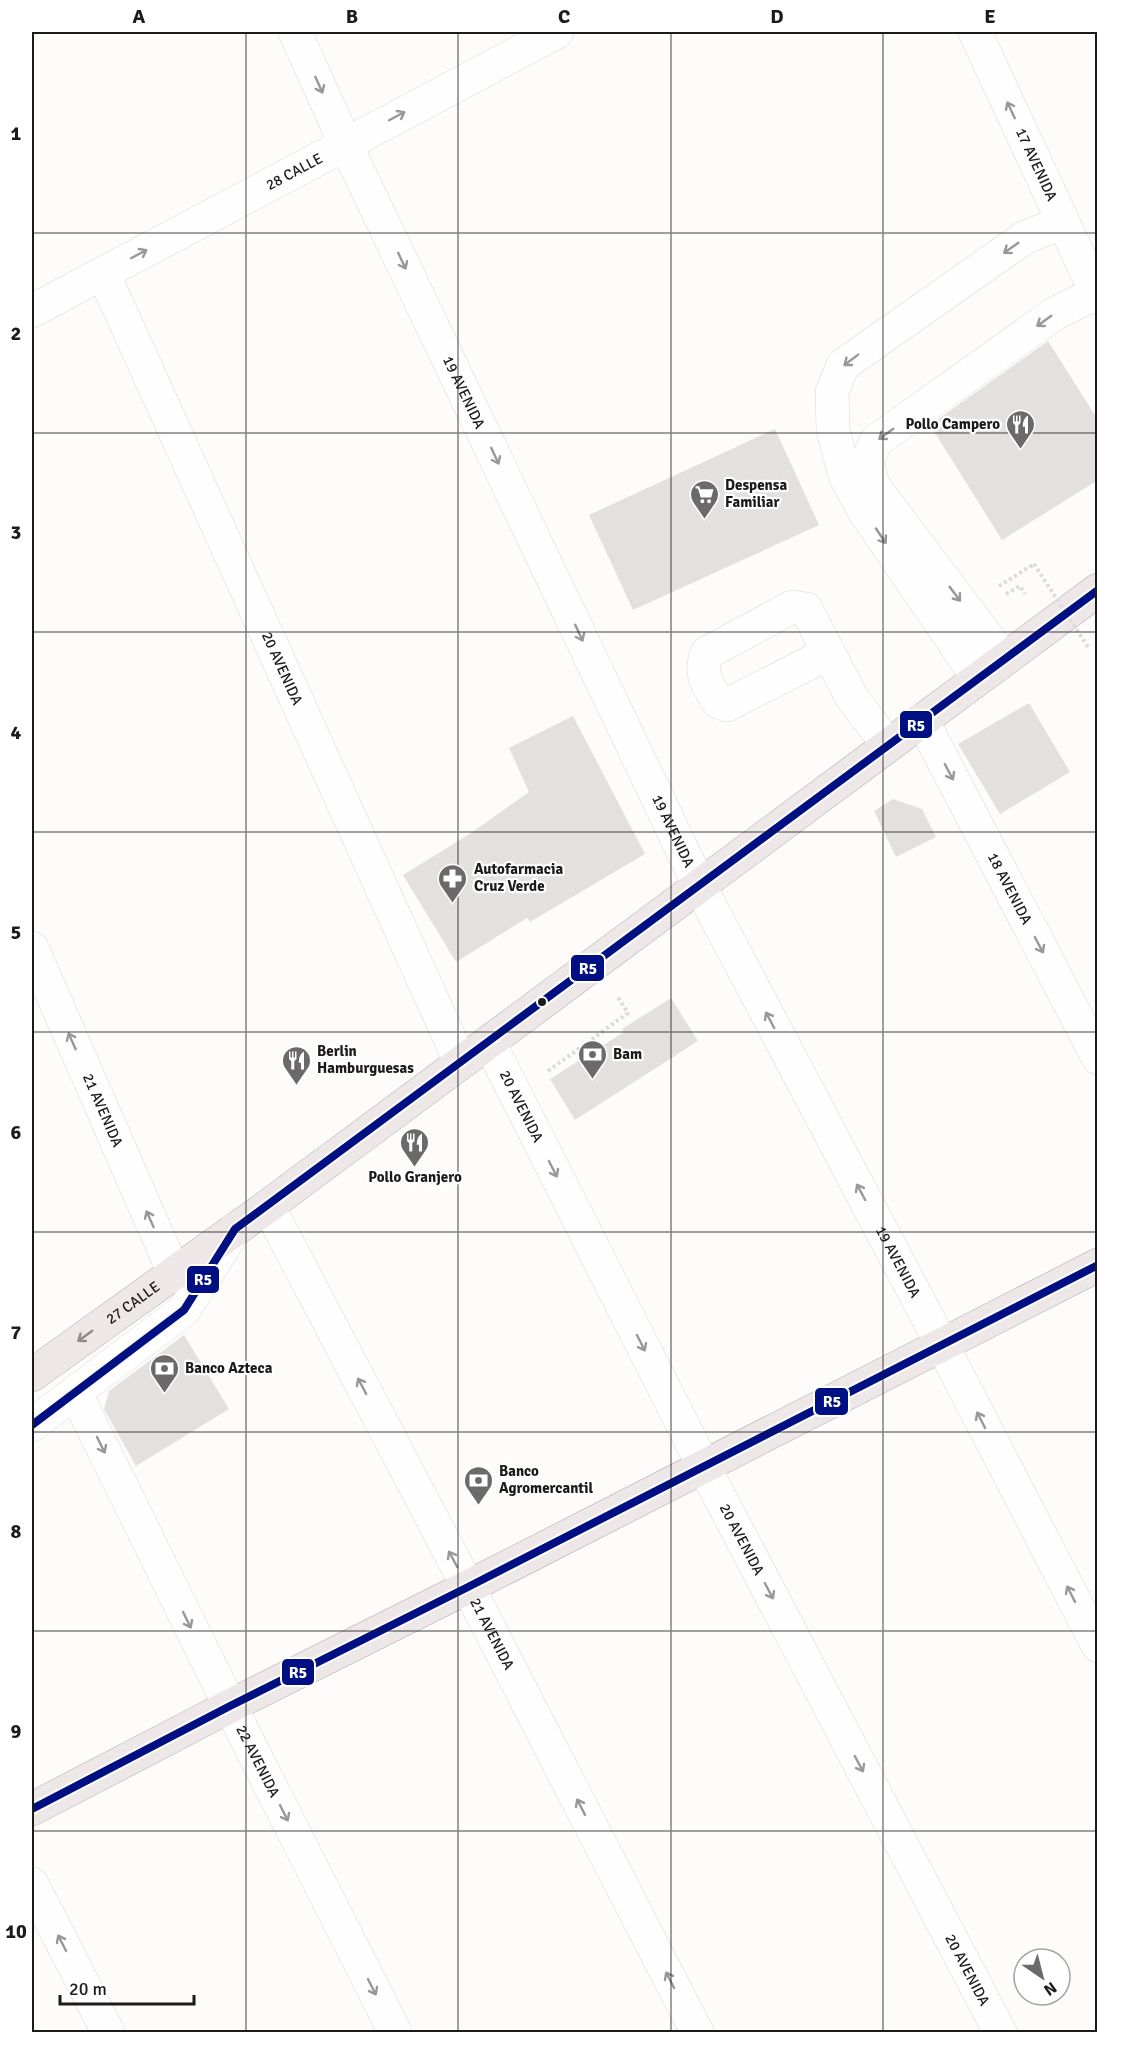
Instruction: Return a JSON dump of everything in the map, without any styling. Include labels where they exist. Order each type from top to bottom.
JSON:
[{"type":"main road","name":"27 CALLE","points":[[32,1375],[268,1206],[1098,590]]},
{"type":"main road","points":[[32,1809],[1098,1265]]},
{"type":"street","name":"19 AVENIDA","points":[[295,32],[345,143],[699,885],[1098,1646]]},
{"type":"street","name":"28 CALLE","points":[[32,311],[557,32]]},
{"type":"street","name":"17 AVENIDA","points":[[975,32],[1097,295]]},
{"type":"street","points":[[991,669],[864,511],[844,476],[833,430],[832,392],[843,365],[1024,238],[1063,222]]},
{"type":"street","name":"20 AVENIDA","points":[[103,273],[461,1063]]},
{"type":"street","points":[[991,669],[873,485],[867,467],[870,453],[876,441],[1035,327],[1054,314],[1097,295]]},
{"type":"street","points":[[829,653],[852,698],[888,745]]},
{"type":"street","name":"18 AVENIDA","points":[[922,720],[1098,1058]]},
{"type":"street","name":"21 AVENIDA","points":[[32,948],[174,1273]]},
{"type":"street","name":"20 AVENIDA","points":[[489,1042],[704,1467],[1000,2032]]},
{"type":"street","name":"21 AVENIDA","points":[[268,1206],[468,1587],[697,2032]]},
{"type":"street","name":"27 CALLE","points":[[32,1425],[184,1310],[235,1229]]},
{"type":"street","name":"22 AVENIDA","points":[[75,1392],[395,2032]]},
{"type":"street","points":[[32,1884],[108,2032]]},
{"type":"path","points":[[995,589],[1034,564],[1088,647]]},
{"type":"path","points":[[1000,598],[1020,586]]},
{"type":"path","points":[[515,1095],[628,1013],[616,995]]},
{"type":"building","name":"Pollo Campero","points":[[1048,341],[1098,420],[1098,480],[1002,540],[930,425]]},
{"type":"building","name":"Despensa Familiar","points":[[775,429],[819,525],[633,610],[589,515]]},
{"type":"building","points":[[1029,703],[1070,772],[1000,814],[958,744]]},
{"type":"building","points":[[573,716],[645,854],[530,922],[527,918],[456,962],[403,875],[471,833],[529,792],[509,748]]},
{"type":"building","points":[[893,799],[922,809],[936,837],[896,857],[874,811]]},
{"type":"building","points":[[671,998],[698,1041],[575,1120],[550,1079],[624,1032],[622,1029]]},
{"type":"building","name":"Banco Azteca","points":[[184,1335],[229,1409],[136,1466],[104,1409],[109,1391]]},
{"type":"transit line","name":"R5","points":[[32,1425],[184,1310],[235,1229],[1098,590]]},
{"type":"transit line","name":"R5","points":[[32,1809],[1098,1265]]},
{"type":"place","name":"Pollo Campero","points":[[1021,450]]},
{"type":"place","name":"Despensa Familiar","points":[[704,520]]},
{"type":"place","name":"Autofarmacia Cruz Verde","points":[[453,904]]},
{"type":"place","name":"Bam","points":[[592,1080]]},
{"type":"place","name":"Berlin Hamburguesas","points":[[296,1086]]},
{"type":"place","name":"Pollo Granjero","points":[[415,1168]]},
{"type":"place","name":"Banco Azteca","points":[[164,1394]]},
{"type":"place","name":"Banco Agromercantil","points":[[478,1506]]}]
